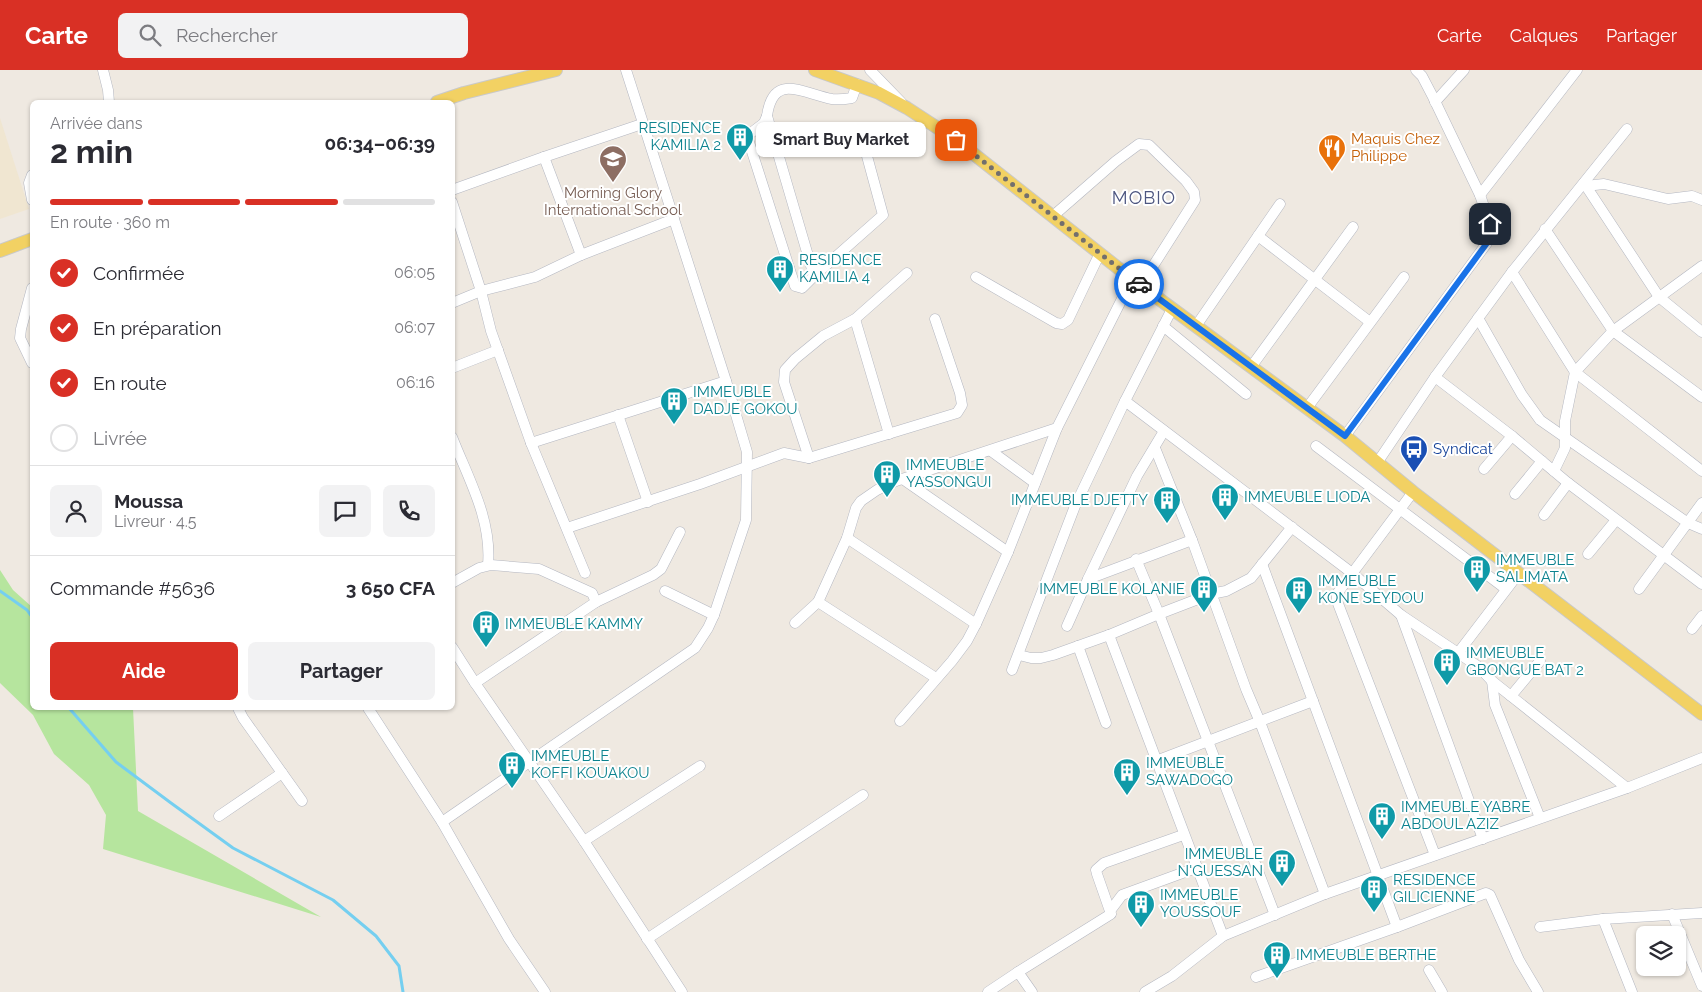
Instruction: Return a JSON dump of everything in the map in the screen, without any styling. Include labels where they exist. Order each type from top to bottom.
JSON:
[{"type":"main road","points":[[443,100],[556,70]]},
{"type":"main road","points":[[815,70],[857,84],[907,108],[956,140],[1172,309],[1345,436],[1413,492],[1702,714]]},
{"type":"main road","points":[[0,250],[30,240]]},
{"type":"street","points":[[103,70],[108,90],[108,100]]},
{"type":"street","points":[[442,822],[688,654],[700,641],[714,615],[746,520],[747,452],[626,70]]},
{"type":"street","points":[[870,70],[907,108]]},
{"type":"street","points":[[1345,436],[1487,243],[1491,234],[1490,224],[1480,195],[1422,76],[1416,70]]},
{"type":"street","points":[[1435,102],[1464,70]]},
{"type":"street","points":[[1480,195],[1578,70]]},
{"type":"street","points":[[857,84],[852,98],[844,99],[830,98],[802,89],[787,88],[778,92],[769,102],[764,123],[747,136],[795,286],[802,288],[883,215],[883,208],[861,134]]},
{"type":"street","points":[[767,116],[814,276]]},
{"type":"street","points":[[455,189],[544,156],[642,124]]},
{"type":"street","points":[[1377,463],[1435,377],[1512,272],[1545,229],[1584,185],[1627,129]]},
{"type":"street","points":[[900,721],[967,641],[1008,552],[1057,428],[1137,282],[1195,200],[1194,192],[1186,181],[1149,145],[1139,144],[1116,161],[1053,216]]},
{"type":"street","points":[[544,156],[581,255]]},
{"type":"street","points":[[1584,185],[1604,184],[1668,199],[1692,196],[1702,200]]},
{"type":"street","points":[[1584,185],[1659,297],[1702,332]]},
{"type":"street","points":[[1196,326],[1280,204]]},
{"type":"street","points":[[455,211],[481,291],[491,331],[531,442],[585,573]]},
{"type":"street","points":[[455,302],[481,291],[535,277],[581,255],[674,219]]},
{"type":"street","points":[[1251,367],[1353,227]]},
{"type":"street","points":[[1545,229],[1612,331],[1702,397]]},
{"type":"street","points":[[1258,236],[1370,322]]},
{"type":"street","points":[[976,276],[1056,323],[1062,324],[1068,320],[1100,253]]},
{"type":"street","points":[[1554,470],[1565,448],[1564,436],[1567,406],[1575,372],[1612,331],[1702,266]]},
{"type":"street","points":[[1512,272],[1575,372],[1702,470]]},
{"type":"street","points":[[809,458],[784,382],[785,370],[795,359],[823,336],[854,319],[907,273]]},
{"type":"street","points":[[1307,408],[1404,277]]},
{"type":"street","points":[[30,295],[20,338],[30,359]]},
{"type":"street","points":[[1012,670],[1075,506],[1172,309]]},
{"type":"street","points":[[1478,318],[1530,408],[1540,420],[1688,523],[1702,529]]},
{"type":"street","points":[[854,319],[890,434]]},
{"type":"street","points":[[567,528],[748,467],[784,452],[809,458],[957,413],[962,405],[960,393],[935,319]]},
{"type":"street","points":[[1163,326],[1246,394]]},
{"type":"street","points":[[455,367],[498,350]]},
{"type":"street","points":[[1435,377],[1512,436],[1568,483],[1702,584]]},
{"type":"street","points":[[531,442],[726,381]]},
{"type":"street","points":[[1125,402],[1352,573],[1402,615],[1479,667],[1492,681],[1627,788]]},
{"type":"street","points":[[618,415],[648,502]]},
{"type":"street","points":[[795,623],[818,602],[847,538],[852,517],[861,501],[883,487],[1057,428]]},
{"type":"street","points":[[1067,626],[1137,476],[1164,431]]},
{"type":"street","points":[[1484,469],[1512,436]]},
{"type":"street","points":[[455,444],[483,513],[490,549],[488,565]]},
{"type":"street","points":[[1316,446],[1506,589]]},
{"type":"street","points":[[1154,448],[1192,540],[1246,689],[1325,894]]},
{"type":"street","points":[[991,451],[1035,483]]},
{"type":"street","points":[[1515,494],[1542,461]]},
{"type":"street","points":[[904,480],[1008,552]]},
{"type":"street","points":[[1544,515],[1568,483]]},
{"type":"street","points":[[1413,492],[1337,594],[1337,601],[1435,855]]},
{"type":"street","points":[[1639,589],[1702,502]]},
{"type":"street","points":[[1588,554],[1616,520]]},
{"type":"street","points":[[1019,655],[1041,658],[1109,635],[1211,594],[1226,591],[1251,578],[1292,527]]},
{"type":"street","points":[[474,683],[596,602],[661,570],[680,532]]},
{"type":"street","points":[[847,538],[976,624]]},
{"type":"street","points":[[1088,579],[1192,540]]},
{"type":"street","points":[[1136,560],[1159,614],[1275,915]]},
{"type":"street","points":[[1262,564],[1397,927]]},
{"type":"street","points":[[455,582],[479,568],[488,565],[539,569],[592,593],[596,602]]},
{"type":"street","points":[[1458,653],[1519,573]]},
{"type":"street","points":[[665,591],[714,615]]},
{"type":"street","points":[[818,602],[936,678]]},
{"type":"street","points":[[1402,615],[1483,839]]},
{"type":"street","points":[[1692,629],[1702,616]]},
{"type":"street","points":[[1109,635],[1222,936]]},
{"type":"street","points":[[1078,646],[1106,724]]},
{"type":"street","points":[[455,652],[474,683],[584,841],[682,992]]},
{"type":"street","points":[[1511,696],[1540,661]]},
{"type":"street","points":[[1492,681],[1496,705],[1540,818]]},
{"type":"street","points":[[1156,761],[1313,701]]},
{"type":"street","points":[[239,710],[302,801]]},
{"type":"street","points":[[369,710],[442,822],[508,938],[545,992]]},
{"type":"street","points":[[1145,992],[1172,976],[1222,936],[1325,894],[1627,788],[1702,758]]},
{"type":"street","points":[[584,841],[700,766]]},
{"type":"street","points":[[219,816],[282,773]]},
{"type":"street","points":[[647,938],[863,795]]},
{"type":"street","points":[[988,992],[1109,917],[1111,914],[1097,874],[1097,868],[1104,863],[1183,834]]},
{"type":"street","points":[[1110,910],[1122,894],[1196,868]]},
{"type":"street","points":[[1256,977],[1486,893],[1490,895],[1519,960],[1538,992]]},
{"type":"street","points":[[1540,927],[1603,919],[1702,913]]},
{"type":"street","points":[[1672,914],[1702,986]]},
{"type":"street","points":[[1603,919],[1632,992]]},
{"type":"street","points":[[1430,970],[1442,992]]},
{"type":"street","points":[[1018,972],[1032,992]]},
{"type":"shaded area","points":[[0,118],[29,209],[0,219]]},
{"type":"green space","points":[[0,570],[13,590],[30,605],[30,710],[133,710],[138,811],[321,917],[103,849],[106,815],[89,785],[54,754],[33,715],[0,683]]},
{"type":"waterway","points":[[0,591],[30,614]]},
{"type":"waterway","points":[[71,710],[116,762],[171,803],[233,848],[333,900],[376,936],[399,966],[403,992]]},
{"type":"way so far","points":[[956,140],[1139,284]]},
{"type":"place","name":"Smart Buy Market","points":[[956,140]]},
{"type":"place","name":"RESIDENCE KAMILIA 2","points":[[740,161]]},
{"type":"place","name":"Maquis Chez Philippe","points":[[1332,172]]},
{"type":"place","name":"Morning Glory International School","points":[[613,183]]},
{"type":"place","name":"RESIDENCE KAMILIA 4","points":[[780,293]]},
{"type":"place","name":"IMMEUBLE DADJE GOKOU","points":[[674,425]]},
{"type":"place","name":"Syndicat","points":[[1414,473]]},
{"type":"place","name":"IMMEUBLE YASSONGUI","points":[[887,498]]},
{"type":"place","name":"IMMEUBLE LIODA","points":[[1225,521]]},
{"type":"place","name":"IMMEUBLE DJETTY","points":[[1167,524]]},
{"type":"place","name":"IMMEUBLE SALIMATA","points":[[1477,593]]},
{"type":"place","name":"IMMEUBLE KOLANIE","points":[[1204,613]]},
{"type":"place","name":"IMMEUBLE KONE SEYDOU","points":[[1299,614]]},
{"type":"place","name":"IMMEUBLE KAMMY","points":[[486,648]]},
{"type":"place","name":"IMMEUBLE GBONGUE BAT 2","points":[[1447,686]]},
{"type":"place","name":"IMMEUBLE KOFFI KOUAKOU","points":[[512,789]]},
{"type":"place","name":"IMMEUBLE SAWADOGO","points":[[1127,796]]},
{"type":"place","name":"IMMEUBLE YABRE ABDOUL AZIZ","points":[[1382,840]]},
{"type":"place","name":"IMMEUBLE N'GUESSAN","points":[[1282,887]]},
{"type":"place","name":"RESIDENCE GILICIENNE","points":[[1374,913]]},
{"type":"place","name":"IMMEUBLE YOUSSOUF","points":[[1141,928]]},
{"type":"place","name":"IMMEUBLE BERTHE","points":[[1277,979]]},
{"type":"district","name":"MOBIO","points":[[1144,198]]},
{"type":"route","points":[[1139,284],[1345,436],[1487,243],[1491,234],[1490,224]]}]
